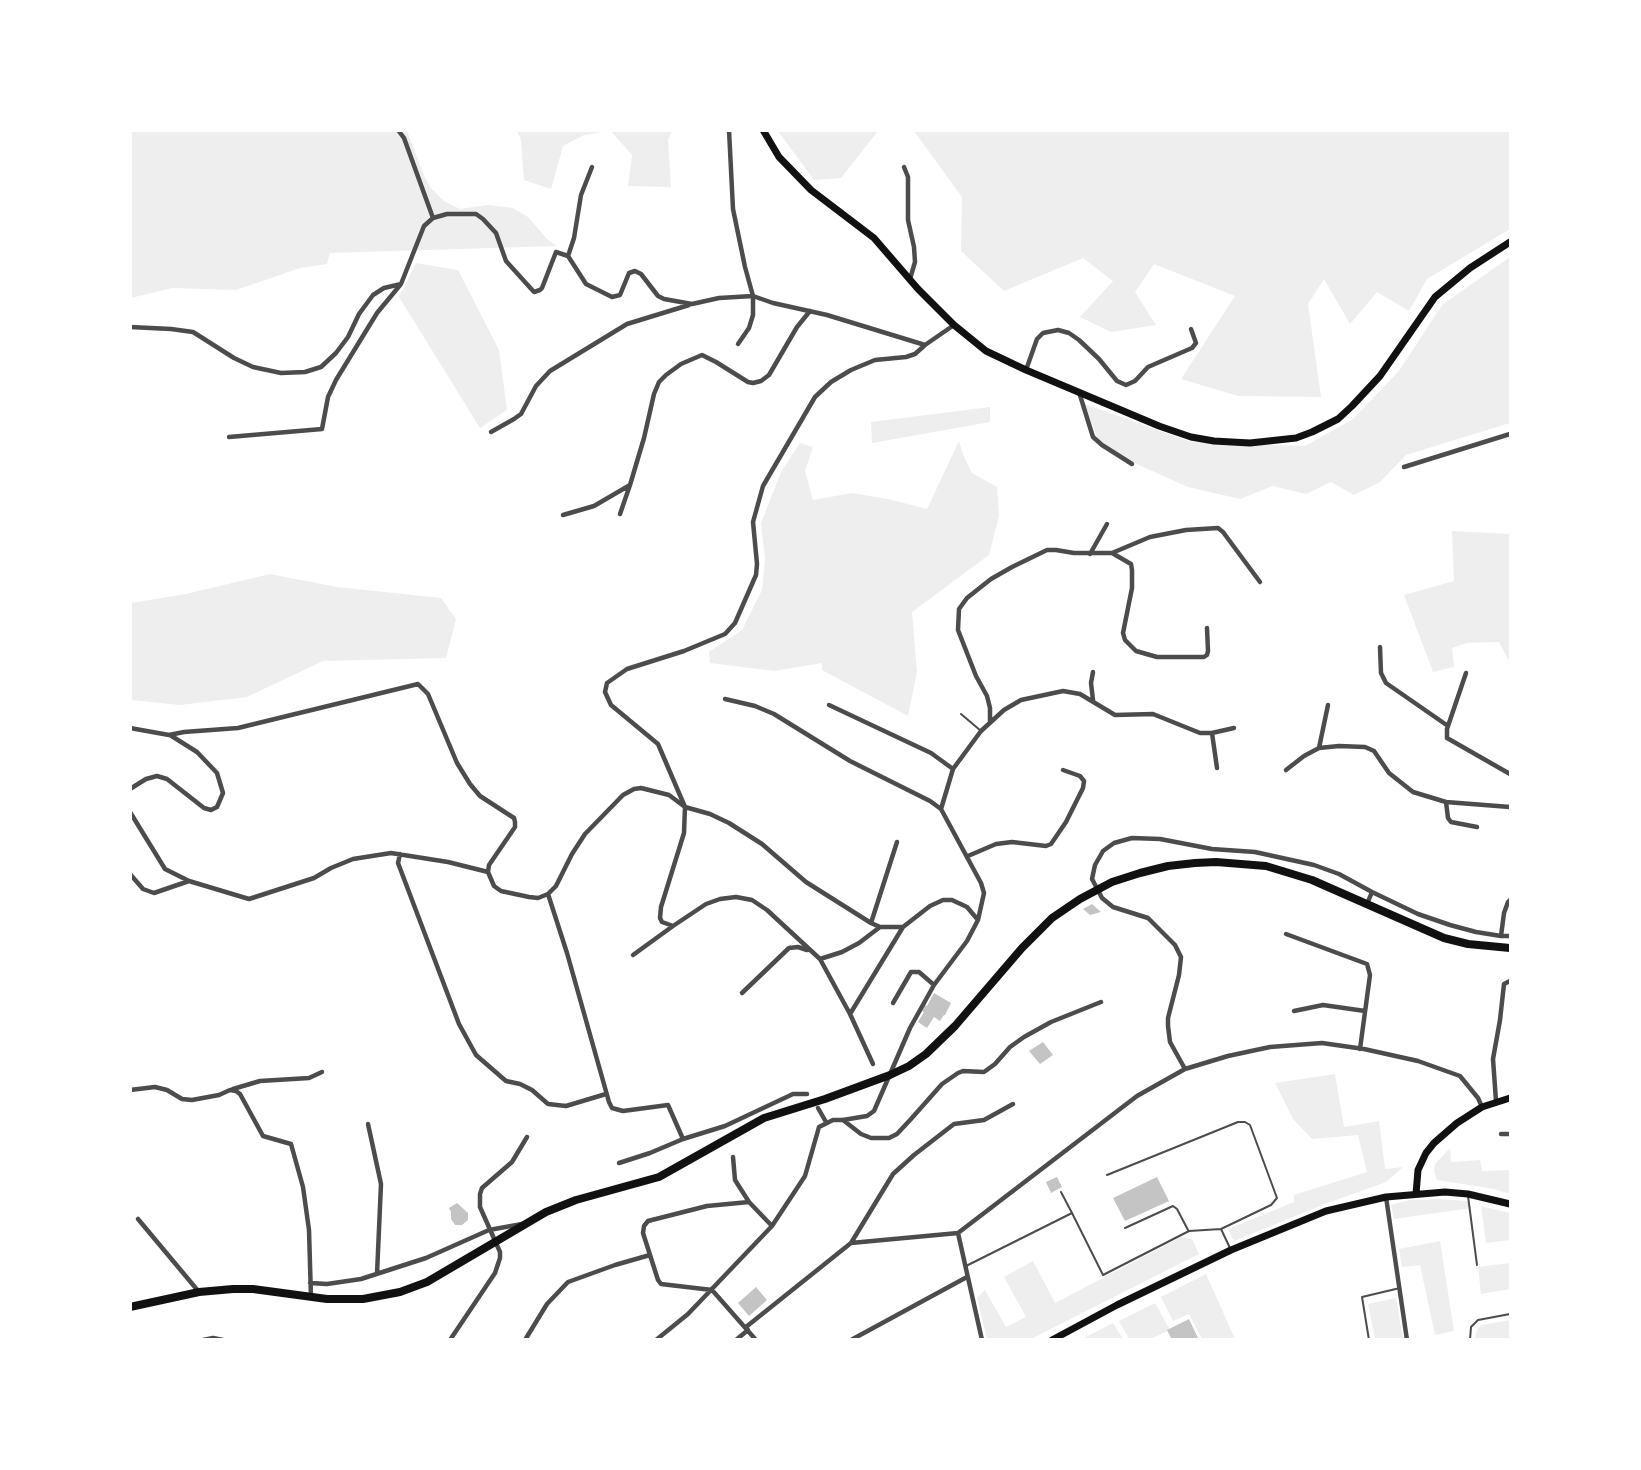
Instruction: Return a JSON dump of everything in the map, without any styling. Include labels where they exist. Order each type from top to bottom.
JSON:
[{"type":"main road","points":[[764,130],[779,157],[811,189],[874,238],[954,326],[986,351],[1160,426],[1191,437],[1214,441],[1250,443],[1304,435],[1338,419],[1380,376],[1435,297],[1470,268],[1510,242]]},
{"type":"main road","points":[[130,1307],[216,1289],[253,1289],[310,1298],[354,1299],[400,1292],[427,1282],[546,1212],[576,1200],[659,1177],[743,1128],[909,1066],[942,1040],[1022,948],[1052,918],[1080,899],[1112,882],[1168,866],[1216,862],[1266,866],[1312,880],[1444,938],[1468,944],[1510,948]]},
{"type":"main road","points":[[1416,1194],[1416,1177],[1426,1153],[1447,1132],[1482,1107],[1510,1098]]},
{"type":"main road","points":[[1053,1340],[1125,1301],[1231,1250],[1326,1211],[1386,1197],[1445,1192],[1468,1194],[1510,1204]]},
{"type":"street","points":[[398,130],[404,138],[433,218]]},
{"type":"street","points":[[729,130],[733,209],[753,296],[753,315],[749,328],[738,344]]},
{"type":"street","points":[[568,256],[574,238],[581,195],[592,167]]},
{"type":"street","points":[[904,167],[908,177],[908,220],[915,262],[910,279]]},
{"type":"street","points":[[229,437],[322,429],[328,397],[336,380],[377,313],[401,284],[424,226],[433,218],[447,214],[476,214],[483,219],[496,233],[506,261],[534,292],[542,288],[556,252],[568,256],[586,284],[612,297],[620,295],[629,273],[635,271],[641,274],[658,296],[692,304]]},
{"type":"street","points":[[130,327],[193,332],[253,367],[281,373],[305,372],[321,367],[336,353],[373,295],[384,288],[401,284]]},
{"type":"street","points":[[490,432],[521,414],[536,386],[550,371],[627,324],[719,298],[753,296],[925,345]]},
{"type":"street","points":[[620,514],[659,382],[681,364],[702,355],[748,382],[753,384],[761,381],[769,375],[796,327],[810,311]]},
{"type":"street","points":[[673,926],[662,922],[660,913],[684,833],[685,807],[658,744],[611,705],[605,692],[607,684],[627,669],[684,651],[725,634],[730,628],[741,611],[756,575],[753,522],[763,486],[815,397],[831,382],[851,370],[875,360],[915,354],[954,326]]},
{"type":"street","points":[[1026,370],[1037,339],[1043,333],[1058,330],[1069,333],[1079,340],[1117,381],[1126,385],[1135,381],[1148,367],[1192,348],[1196,343],[1191,329]]},
{"type":"street","points":[[1078,392],[1093,437],[1132,464]]},
{"type":"street","points":[[1404,467],[1510,434]]},
{"type":"street","points":[[563,515],[594,506],[630,486]]},
{"type":"street","points":[[1090,554],[1107,524]]},
{"type":"street","points":[[990,722],[987,696],[960,638],[959,609],[967,598],[991,579],[1012,567],[1047,550],[1090,554],[1112,553],[1150,537],[1186,530],[1218,528],[1260,582]]},
{"type":"street","points":[[1112,553],[1131,564],[1132,588],[1123,633],[1125,640],[1136,651],[1157,657],[1204,657],[1207,656],[1208,651],[1207,628]]},
{"type":"street","points":[[1380,648],[1381,673],[1386,683],[1448,726]]},
{"type":"street","points":[[1093,672],[1091,683],[1093,700]]},
{"type":"street","points":[[1466,673],[1448,726],[1449,740],[1510,774]]},
{"type":"street","points":[[169,735],[238,728],[418,684],[428,694],[457,763],[470,784],[480,796],[514,818],[515,827],[489,865],[488,872],[494,886],[501,891],[538,898],[548,894],[556,886],[585,834],[613,805],[629,791],[655,790],[669,795],[685,807],[710,814],[729,823],[762,844],[806,882],[872,923],[880,927],[903,927]]},
{"type":"street","points":[[941,809],[953,769],[981,731],[1004,710],[1021,700],[1055,692],[1080,694],[1115,715],[1153,714],[1200,733],[1234,728]]},
{"type":"street","points":[[656,1340],[688,1314],[772,1226],[802,1182],[813,1155],[816,1132],[819,1127],[826,1122],[867,1116],[874,1111],[910,1028],[934,985],[967,941],[978,920],[984,893],[979,876],[941,809],[930,801],[850,761],[774,714],[755,706],[725,699]]},
{"type":"street","points":[[829,705],[931,753],[953,769]]},
{"type":"street","points":[[1319,747],[1328,705]]},
{"type":"street","points":[[130,728],[169,735],[197,752],[217,773],[223,793],[217,807],[211,810],[204,808],[167,779],[157,776],[146,778],[130,789]]},
{"type":"street","points":[[1212,733],[1217,768]]},
{"type":"street","points":[[1286,770],[1319,747],[1365,747],[1374,751],[1389,773],[1413,792],[1446,802],[1510,807]]},
{"type":"street","points":[[968,856],[996,844],[1012,842],[1046,846],[1052,844],[1083,788],[1080,776],[1063,770]]},
{"type":"street","points":[[1446,802],[1450,822],[1477,827]]},
{"type":"street","points":[[130,812],[165,869],[189,881],[249,900],[314,878],[353,859],[391,853],[488,872]]},
{"type":"street","points":[[1185,1069],[1170,1042],[1168,1026],[1169,1012],[1180,968],[1179,952],[1161,928],[1148,918],[1113,907],[1102,898],[1092,879],[1095,865],[1103,850],[1114,843],[1132,838],[1160,839],[1212,849],[1255,852],[1314,865],[1339,874],[1418,914],[1450,925],[1510,936]]},
{"type":"street","points":[[872,923],[897,842]]},
{"type":"street","points":[[399,854],[398,863],[459,1024],[476,1055],[506,1081],[532,1090],[548,1104],[566,1106],[606,1094]]},
{"type":"street","points":[[130,874],[143,889],[154,893],[189,881]]},
{"type":"street","points":[[1367,904],[1372,892]]},
{"type":"street","points":[[548,894],[612,1108],[623,1111],[668,1104],[683,1138]]},
{"type":"street","points":[[633,955],[706,904],[736,897],[752,900],[767,910],[820,960],[850,1014],[873,1064]]},
{"type":"street","points":[[850,1014],[903,927],[936,902],[952,900],[967,907],[978,920]]},
{"type":"street","points":[[1501,936],[1504,913],[1510,900]]},
{"type":"street","points":[[820,960],[859,943],[880,927]]},
{"type":"street","points":[[1286,934],[1367,964],[1370,975],[1360,1049]]},
{"type":"street","points":[[742,993],[789,948],[798,946],[812,953]]},
{"type":"street","points":[[893,1003],[911,972],[919,972],[934,985]]},
{"type":"street","points":[[1496,1101],[1493,1059],[1504,984],[1510,981]]},
{"type":"street","points":[[843,1120],[861,1134],[871,1138],[889,1138],[897,1134],[942,1084],[958,1073],[969,1070],[978,1073],[984,1071],[1024,1037],[1051,1022],[1101,1002]]},
{"type":"street","points":[[1294,1011],[1323,1005],[1365,1011]]},
{"type":"street","points":[[851,1243],[958,1233],[1137,1096],[1185,1069],[1228,1056],[1270,1047],[1322,1042],[1360,1049],[1418,1061],[1460,1076],[1478,1098],[1482,1107]]},
{"type":"street","points":[[130,1090],[155,1087],[167,1090],[182,1099],[192,1100],[219,1095],[260,1081],[309,1077],[322,1072]]},
{"type":"street","points":[[230,1090],[240,1094],[263,1136],[284,1140],[294,1148],[303,1186],[309,1230],[310,1298]]},
{"type":"street","points":[[619,1163],[650,1153],[683,1138],[725,1126],[793,1094],[807,1094]]},
{"type":"street","points":[[736,1340],[851,1243],[893,1174],[914,1155],[954,1124],[984,1120],[1013,1104]]},
{"type":"street","points":[[818,1108],[826,1122]]},
{"type":"street","points":[[368,1124],[381,1184],[377,1274]]},
{"type":"street","points":[[1501,1134],[1510,1134]]},
{"type":"street","points":[[450,1340],[498,1266],[500,1252],[480,1207],[482,1188],[512,1162],[527,1137]]},
{"type":"street","points":[[733,1157],[735,1180],[749,1202],[772,1226]]},
{"type":"street","points":[[1386,1197],[1407,1340]]},
{"type":"street","points":[[749,1202],[707,1206],[648,1221],[643,1233],[661,1284],[712,1290],[756,1340]]},
{"type":"street","points":[[138,1219],[199,1292]]},
{"type":"street","points":[[310,1283],[342,1283],[377,1274],[426,1258],[489,1230],[525,1223]]},
{"type":"street","points":[[958,1233],[982,1340]]},
{"type":"street","points":[[525,1340],[547,1304],[568,1282],[650,1255]]},
{"type":"street","points":[[851,1340],[967,1277]]},
{"type":"street","points":[[203,1340],[213,1338],[223,1340]]},
{"type":"lane","points":[[961,714],[981,731]]},
{"type":"lane","points":[[1061,1192],[1103,1275],[1189,1231],[1221,1229],[1271,1205],[1278,1198],[1248,1123],[1238,1122],[1107,1175]]},
{"type":"lane","points":[[1468,1194],[1478,1265]]},
{"type":"lane","points":[[1125,1228],[1173,1206],[1189,1231]]},
{"type":"lane","points":[[966,1266],[1072,1213]]},
{"type":"lane","points":[[1221,1229],[1231,1250]]},
{"type":"lane","points":[[1369,1340],[1362,1297],[1400,1288]]},
{"type":"lane","points":[[1470,1340],[1471,1327],[1478,1320],[1510,1314]]},
{"type":"shaded area","points":[[130,131],[407,131],[425,178],[444,201],[460,209],[488,205],[513,208],[528,217],[547,239],[557,246],[330,253],[327,264],[300,268],[236,290],[172,288],[131,298]]},
{"type":"shaded area","points":[[517,131],[608,131],[584,135],[563,146],[551,189],[524,180],[521,140]]},
{"type":"shaded area","points":[[611,131],[672,131],[668,140],[671,187],[628,186],[632,155]]},
{"type":"shaded area","points":[[778,131],[878,131],[841,178],[814,180]]},
{"type":"shaded area","points":[[914,131],[1510,131],[1510,229],[1427,279],[1409,311],[1377,292],[1350,324],[1324,279],[1308,304],[1321,397],[1238,396],[1181,379],[1235,296],[1154,264],[1135,292],[1156,325],[1111,332],[1080,317],[1113,281],[1083,258],[1004,291],[961,251],[962,197]]},
{"type":"shaded area","points":[[1510,257],[1510,423],[1406,455],[1380,482],[1354,495],[1331,482],[1306,494],[1273,486],[1240,499],[1188,487],[1130,461],[1098,439],[1085,404],[1191,442],[1305,446],[1353,419],[1399,371],[1442,305]]},
{"type":"shaded area","points":[[416,263],[458,270],[499,350],[507,410],[480,428],[399,297]]},
{"type":"shaded area","points":[[990,407],[990,422],[872,443],[871,422]]},
{"type":"shaded area","points":[[959,441],[972,473],[997,487],[999,516],[989,555],[912,612],[917,672],[908,716],[822,670],[822,663],[774,671],[710,663],[709,652],[742,630],[762,590],[765,559],[761,523],[781,472],[800,443],[813,447],[805,471],[813,500],[852,493],[927,509]]},
{"type":"shaded area","points":[[1452,531],[1510,534],[1510,663],[1499,642],[1467,643],[1452,648],[1454,667],[1433,672],[1404,595],[1454,581]]},
{"type":"shaded area","points":[[270,574],[337,587],[441,598],[456,619],[446,658],[323,661],[247,697],[180,705],[131,700],[131,603],[186,594]]},
{"type":"shaded area","points":[[1335,1074],[1344,1127],[1379,1121],[1385,1169],[1403,1167],[1386,1182],[1234,1241],[1228,1229],[1294,1202],[1294,1195],[1367,1172],[1358,1135],[1312,1139],[1293,1119],[1275,1083]]},
{"type":"shaded area","points":[[1450,1148],[1451,1162],[1480,1160],[1482,1171],[1510,1170],[1510,1194],[1494,1189],[1437,1180],[1434,1171],[1435,1164]]},
{"type":"shaded area","points":[[1410,1200],[1467,1201],[1471,1208],[1394,1219],[1391,1205]]},
{"type":"shaded area","points":[[1481,1206],[1510,1213],[1510,1240],[1486,1243]]},
{"type":"shaded area","points":[[1181,1237],[1192,1239],[1199,1254],[1031,1339],[987,1339],[977,1298],[985,1290],[1006,1327],[1026,1317],[1004,1277],[1033,1261],[1055,1303]]},
{"type":"shaded area","points":[[1440,1241],[1454,1331],[1435,1335],[1420,1265],[1402,1267],[1399,1249]]},
{"type":"shaded area","points":[[1510,1263],[1510,1289],[1481,1294],[1478,1267]]},
{"type":"shaded area","points":[[1206,1274],[1235,1339],[1202,1339],[1189,1314],[1173,1321],[1161,1297]]},
{"type":"shaded area","points":[[1396,1298],[1403,1339],[1375,1339],[1368,1304]]},
{"type":"shaded area","points":[[1155,1303],[1170,1330],[1150,1339],[1129,1339],[1119,1321]]},
{"type":"shaded area","points":[[1510,1320],[1510,1339],[1475,1339],[1477,1329],[1482,1325]]},
{"type":"shaded area","points":[[1113,1323],[1123,1339],[1082,1339]]},
{"type":"building","points":[[1092,904],[1101,912],[1090,915],[1083,909]]},
{"type":"building","points":[[934,993],[951,1003],[940,1021],[934,1017],[927,1028],[918,1022],[925,1005],[927,1006]]},
{"type":"building","points":[[1043,1042],[1053,1055],[1040,1064],[1029,1051]]},
{"type":"building","points":[[1057,1177],[1062,1187],[1051,1193],[1046,1182]]},
{"type":"building","points":[[1157,1177],[1169,1201],[1125,1221],[1113,1198]]},
{"type":"building","points":[[457,1203],[468,1213],[468,1220],[462,1225],[455,1225],[451,1219],[449,1208]]},
{"type":"building","points":[[756,1287],[767,1300],[749,1316],[738,1303]]},
{"type":"building","points":[[1189,1319],[1199,1340],[1172,1340],[1167,1330]]}]
